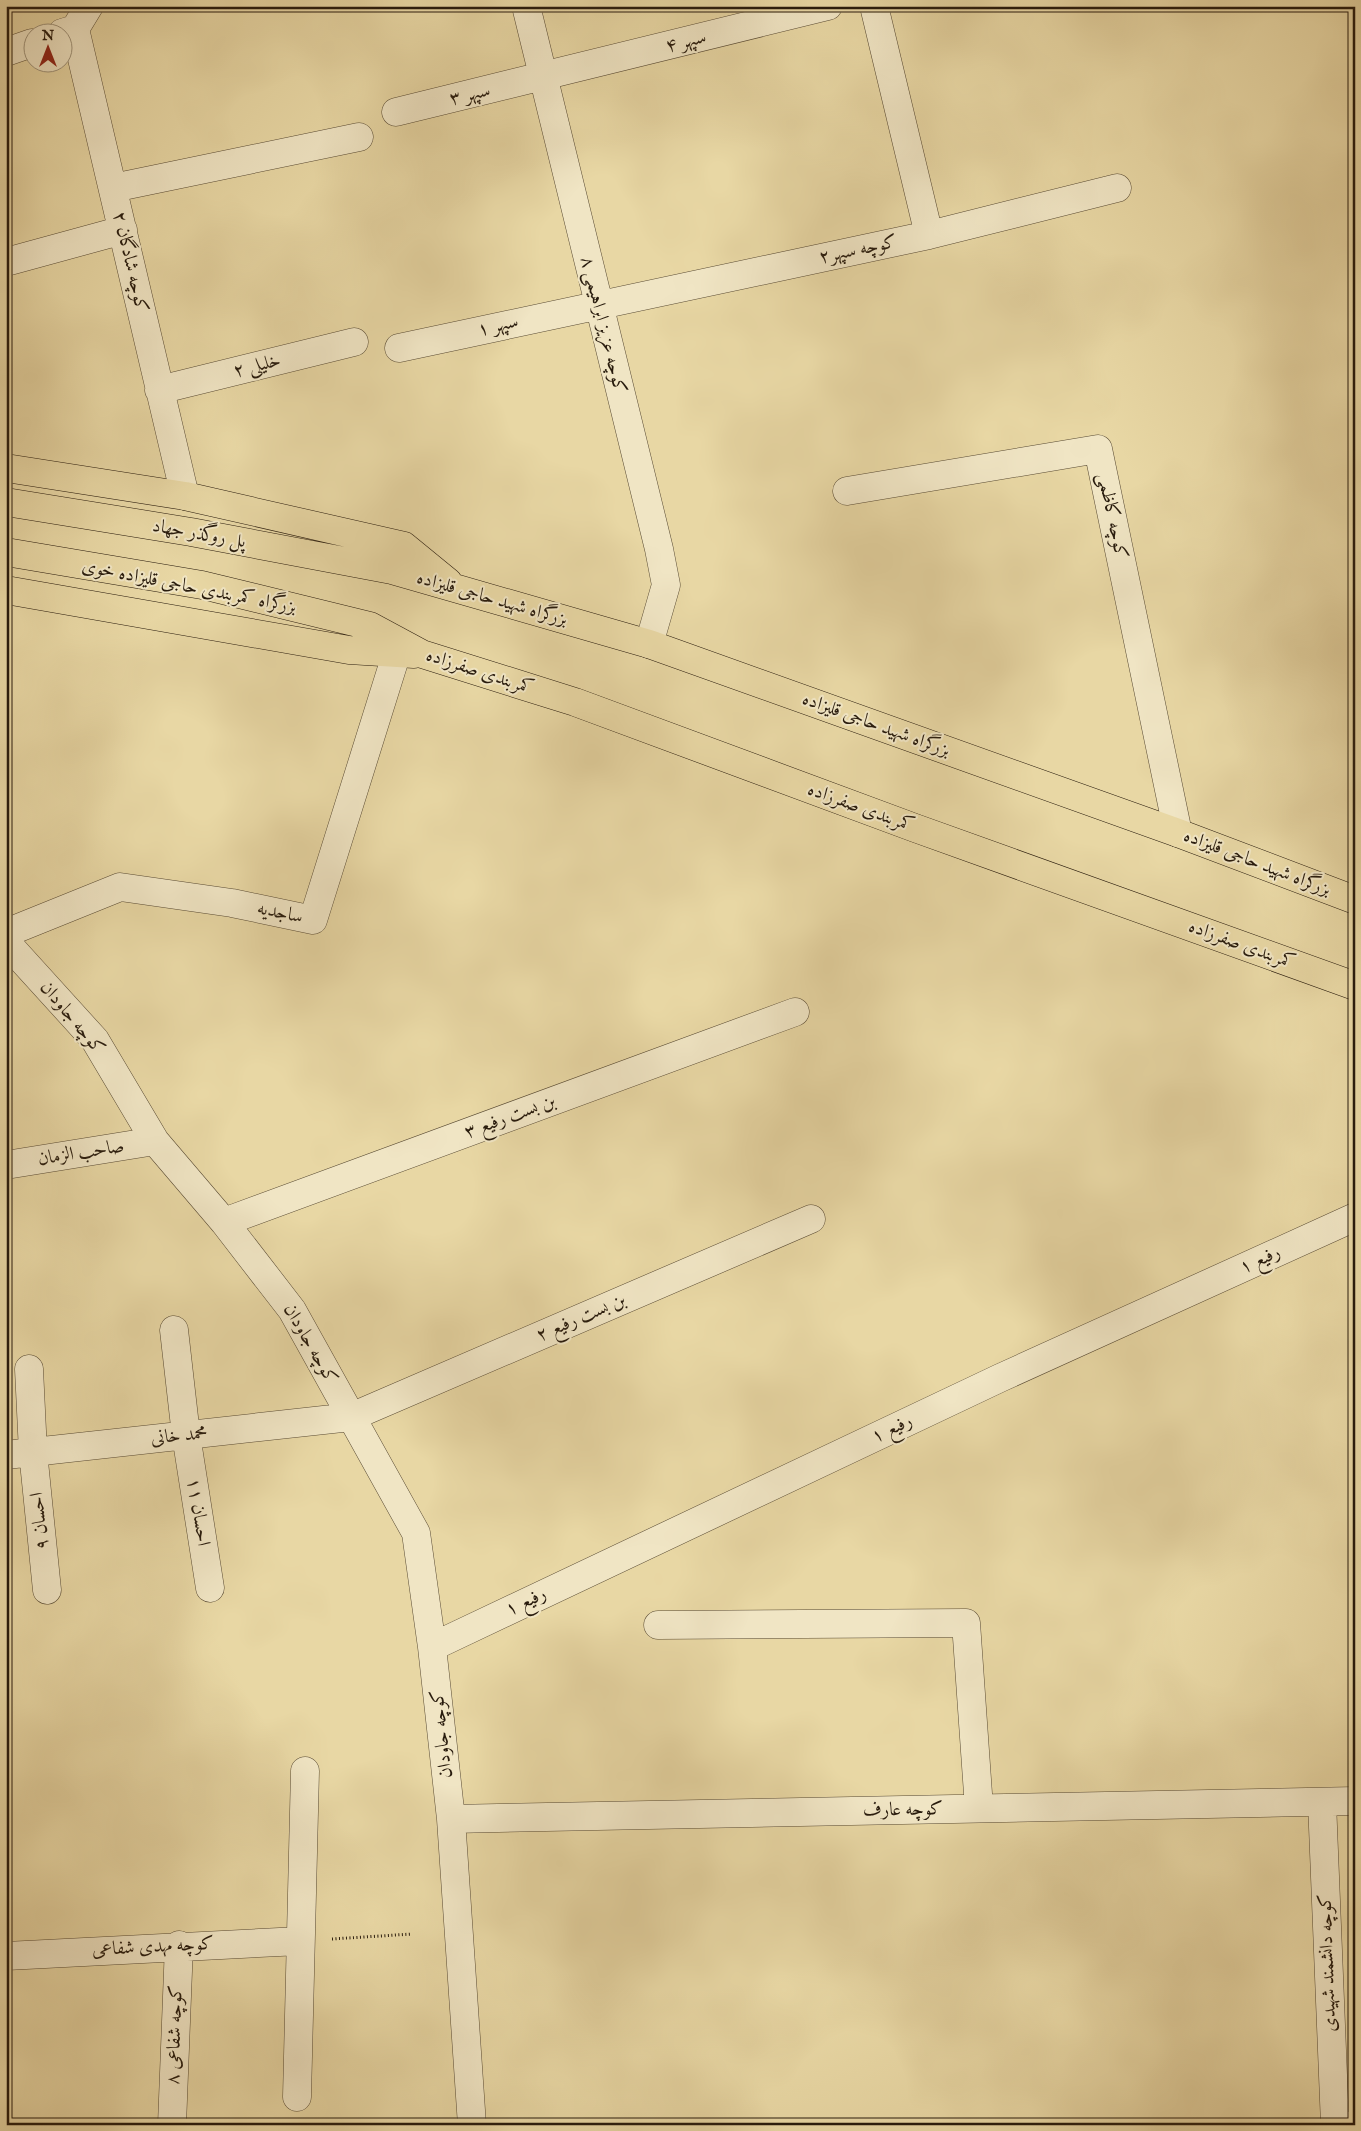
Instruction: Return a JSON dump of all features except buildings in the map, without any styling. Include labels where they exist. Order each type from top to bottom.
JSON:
[{"type":"highway","points":[[6,468],[185,496],[404,546],[457,589]]},
{"type":"highway","name":"پل روگذر جهاد","points":[[6,502],[191,532],[392,570]]},
{"type":"highway","name":"بزرگراه کمربندی حاجی قلیزاده خوی","points":[[6,552],[202,586],[370,626]]},
{"type":"highway","name":"بزرگراه شهید حاجی قلیزاده","points":[[392,570],[649,644],[1178,834],[1355,900]]},
{"type":"highway","points":[[6,590],[349,650],[409,653]]},
{"type":"highway","name":"کمربندی صفرزاده","points":[[370,626],[409,653],[574,702],[914,828],[1355,986]]},
{"type":"street","points":[[72,27],[89,6]]},
{"type":"street","name":"۸ کوچه عزیز ابراهیمی","points":[[526,6],[659,549],[666,585],[649,644]]},
{"type":"street","name":"سپهر ۴","points":[[544,77],[828,6]]},
{"type":"street","points":[[874,6],[929,235]]},
{"type":"street","name":"کوچه شادگان ۲","points":[[72,42],[113,188],[185,496]]},
{"type":"street","points":[[6,52],[22,46]]},
{"type":"street","name":"سپهر ۳","points":[[396,112],[544,77]]},
{"type":"street","points":[[113,188],[359,137]]},
{"type":"street","name":"کوچه سپهر۲","points":[[598,304],[929,235],[1117,188]]},
{"type":"street","points":[[6,262],[122,230]]},
{"type":"street","name":"سپهر ۱","points":[[399,348],[598,304]]},
{"type":"street","name":"خلیلی ۲","points":[[159,390],[354,342]]},
{"type":"street","name":"کوچه کاظمی","points":[[847,491],[1098,448],[1178,834]]},
{"type":"street","name":"ساجدیه","points":[[6,933],[120,887],[232,903],[313,920],[409,653]]},
{"type":"street","name":"کوچه جاودان","points":[[6,942],[95,1040],[155,1140],[224,1222],[292,1310],[416,1533],[432,1647],[451,1819],[472,2125]]},
{"type":"street","name":"بن بست رفیع ۳","points":[[224,1222],[795,1012]]},
{"type":"street","name":"صاحب الزمان","points":[[6,1165],[155,1140]]},
{"type":"street","name":"رفیع ۱","points":[[432,1647],[1000,1378],[1355,1217]]},
{"type":"street","name":"بن بست رفیع ۲","points":[[352,1417],[811,1219]]},
{"type":"street","name":"احسان ۱۱","points":[[174,1330],[186,1435],[210,1588]]},
{"type":"street","name":"احسان ۹","points":[[30,1368],[19,1454],[47,1590]]},
{"type":"street","name":"محمد خانی","points":[[19,1454],[352,1417]]},
{"type":"street","points":[[658,1624],[966,1623],[979,1808]]},
{"type":"street","points":[[297,2097],[305,1771]]},
{"type":"street","name":"کوچه عارف","points":[[451,1819],[1355,1801]]},
{"type":"street","name":"کوچه دانشمند شهیدی","points":[[1322,1802],[1335,2125]]},
{"type":"street","name":"کوچه مهدی شفاعی","points":[[6,1956],[179,1945],[300,1941]]},
{"type":"street","name":"کوچه شفاعی ۸","points":[[172,2125],[179,1945]]},
{"type":"path","points":[[300,1941],[412,1934]]}]
